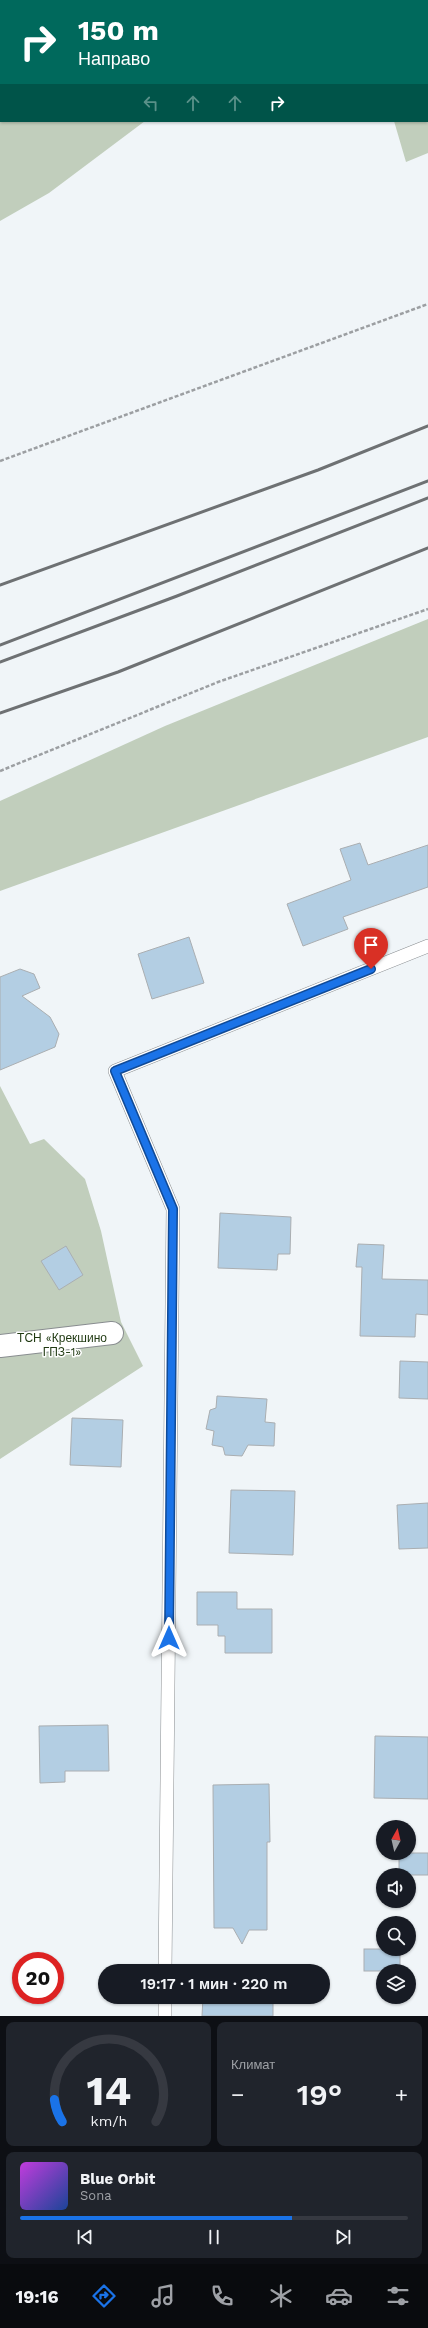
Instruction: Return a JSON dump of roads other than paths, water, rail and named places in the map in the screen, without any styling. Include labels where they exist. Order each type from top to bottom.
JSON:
[{"type":"street","points":[[0,1346],[112,1333]]},
{"type":"lane","points":[[166,1964],[173,1209],[115,1071],[428,946]]},
{"type":"lane","points":[[165,2004],[165,2016]]},
{"type":"railway","points":[[0,585],[318,470],[428,426]]},
{"type":"railway","points":[[0,645],[428,481]]},
{"type":"railway","points":[[0,662],[177,596],[428,498]]},
{"type":"railway","points":[[0,713],[118,672],[428,548]]},
{"type":"park label","name":"ТСН «Крекшино ГПЗ-1»","points":[[62,1345]]}]
